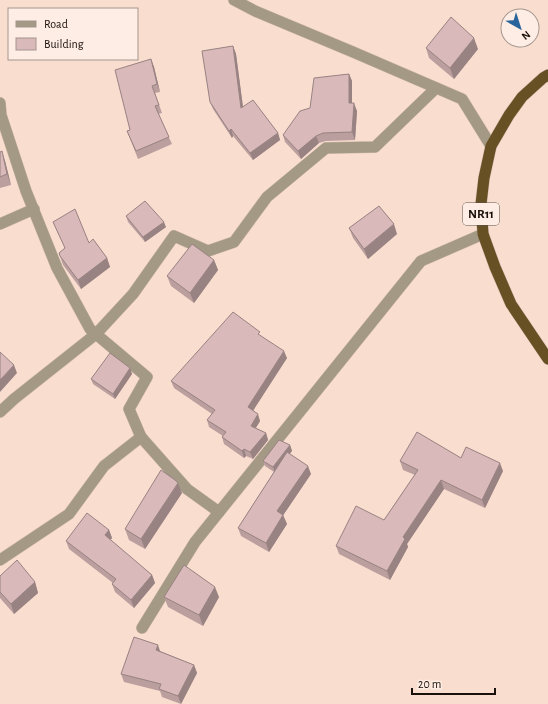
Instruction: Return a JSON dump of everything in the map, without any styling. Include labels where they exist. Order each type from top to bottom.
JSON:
[{"type":"highway","name":"NR11","points":[[548,75],[522,97],[509,115],[491,146],[484,178],[481,204],[483,234],[495,267],[511,304],[548,359]]},
{"type":"street","points":[[234,0],[255,11],[462,100],[491,146]]},
{"type":"street","points":[[0,412],[14,399],[96,334],[133,294],[174,236],[208,250],[234,242],[267,197],[326,148],[375,147],[436,88]]},
{"type":"street","points":[[0,103],[2,115],[26,191],[57,268],[90,329],[147,377],[129,409],[141,437],[187,489],[219,512]]},
{"type":"street","points":[[0,224],[34,209]]},
{"type":"street","points":[[142,628],[195,542],[421,261],[483,234]]},
{"type":"street","points":[[0,560],[69,514],[104,466],[141,437]]},
{"type":"building","points":[[451,17],[474,38],[450,68],[426,48]]},
{"type":"building","points":[[233,46],[241,108],[253,100],[278,133],[250,153],[231,129],[229,131],[210,102],[202,51]]},
{"type":"building","points":[[151,59],[157,84],[152,86],[159,105],[155,106],[169,137],[136,151],[127,131],[130,130],[115,70]]},
{"type":"building","points":[[349,74],[349,103],[354,103],[352,132],[323,133],[316,136],[298,151],[283,135],[300,111],[310,108],[314,78]]},
{"type":"building","points":[[2,151],[7,174],[0,177],[0,152]]},
{"type":"building","points":[[145,201],[164,222],[143,237],[126,216]]},
{"type":"building","points":[[379,206],[394,224],[364,249],[349,228]]},
{"type":"building","points":[[75,209],[89,243],[93,239],[107,258],[78,280],[60,256],[59,253],[65,248],[53,222]]},
{"type":"building","points":[[192,244],[214,260],[190,293],[167,276]]},
{"type":"building","points":[[233,312],[260,332],[258,334],[284,351],[248,407],[258,414],[251,426],[266,433],[250,452],[244,449],[242,451],[222,437],[226,432],[207,420],[215,410],[171,381]]},
{"type":"building","points":[[0,352],[14,365],[0,380]]},
{"type":"building","points":[[110,353],[130,368],[113,394],[91,379]]},
{"type":"building","points":[[417,432],[461,458],[466,447],[500,463],[482,500],[441,480],[403,537],[405,539],[387,571],[336,546],[356,506],[384,520],[418,470],[400,461]]},
{"type":"building","points":[[279,440],[290,445],[273,467],[263,461]]},
{"type":"building","points":[[287,452],[308,466],[277,511],[283,515],[266,543],[238,528]]},
{"type":"building","points":[[161,470],[178,483],[141,539],[125,529]]},
{"type":"building","points":[[87,513],[109,530],[105,535],[152,575],[131,600],[112,584],[116,579],[66,541]]},
{"type":"building","points":[[17,560],[35,582],[11,604],[0,592],[0,576]]},
{"type":"building","points":[[184,565],[215,587],[199,615],[164,597]]},
{"type":"building","points":[[134,637],[158,645],[156,650],[194,665],[178,696],[159,689],[161,684],[121,674]]}]
